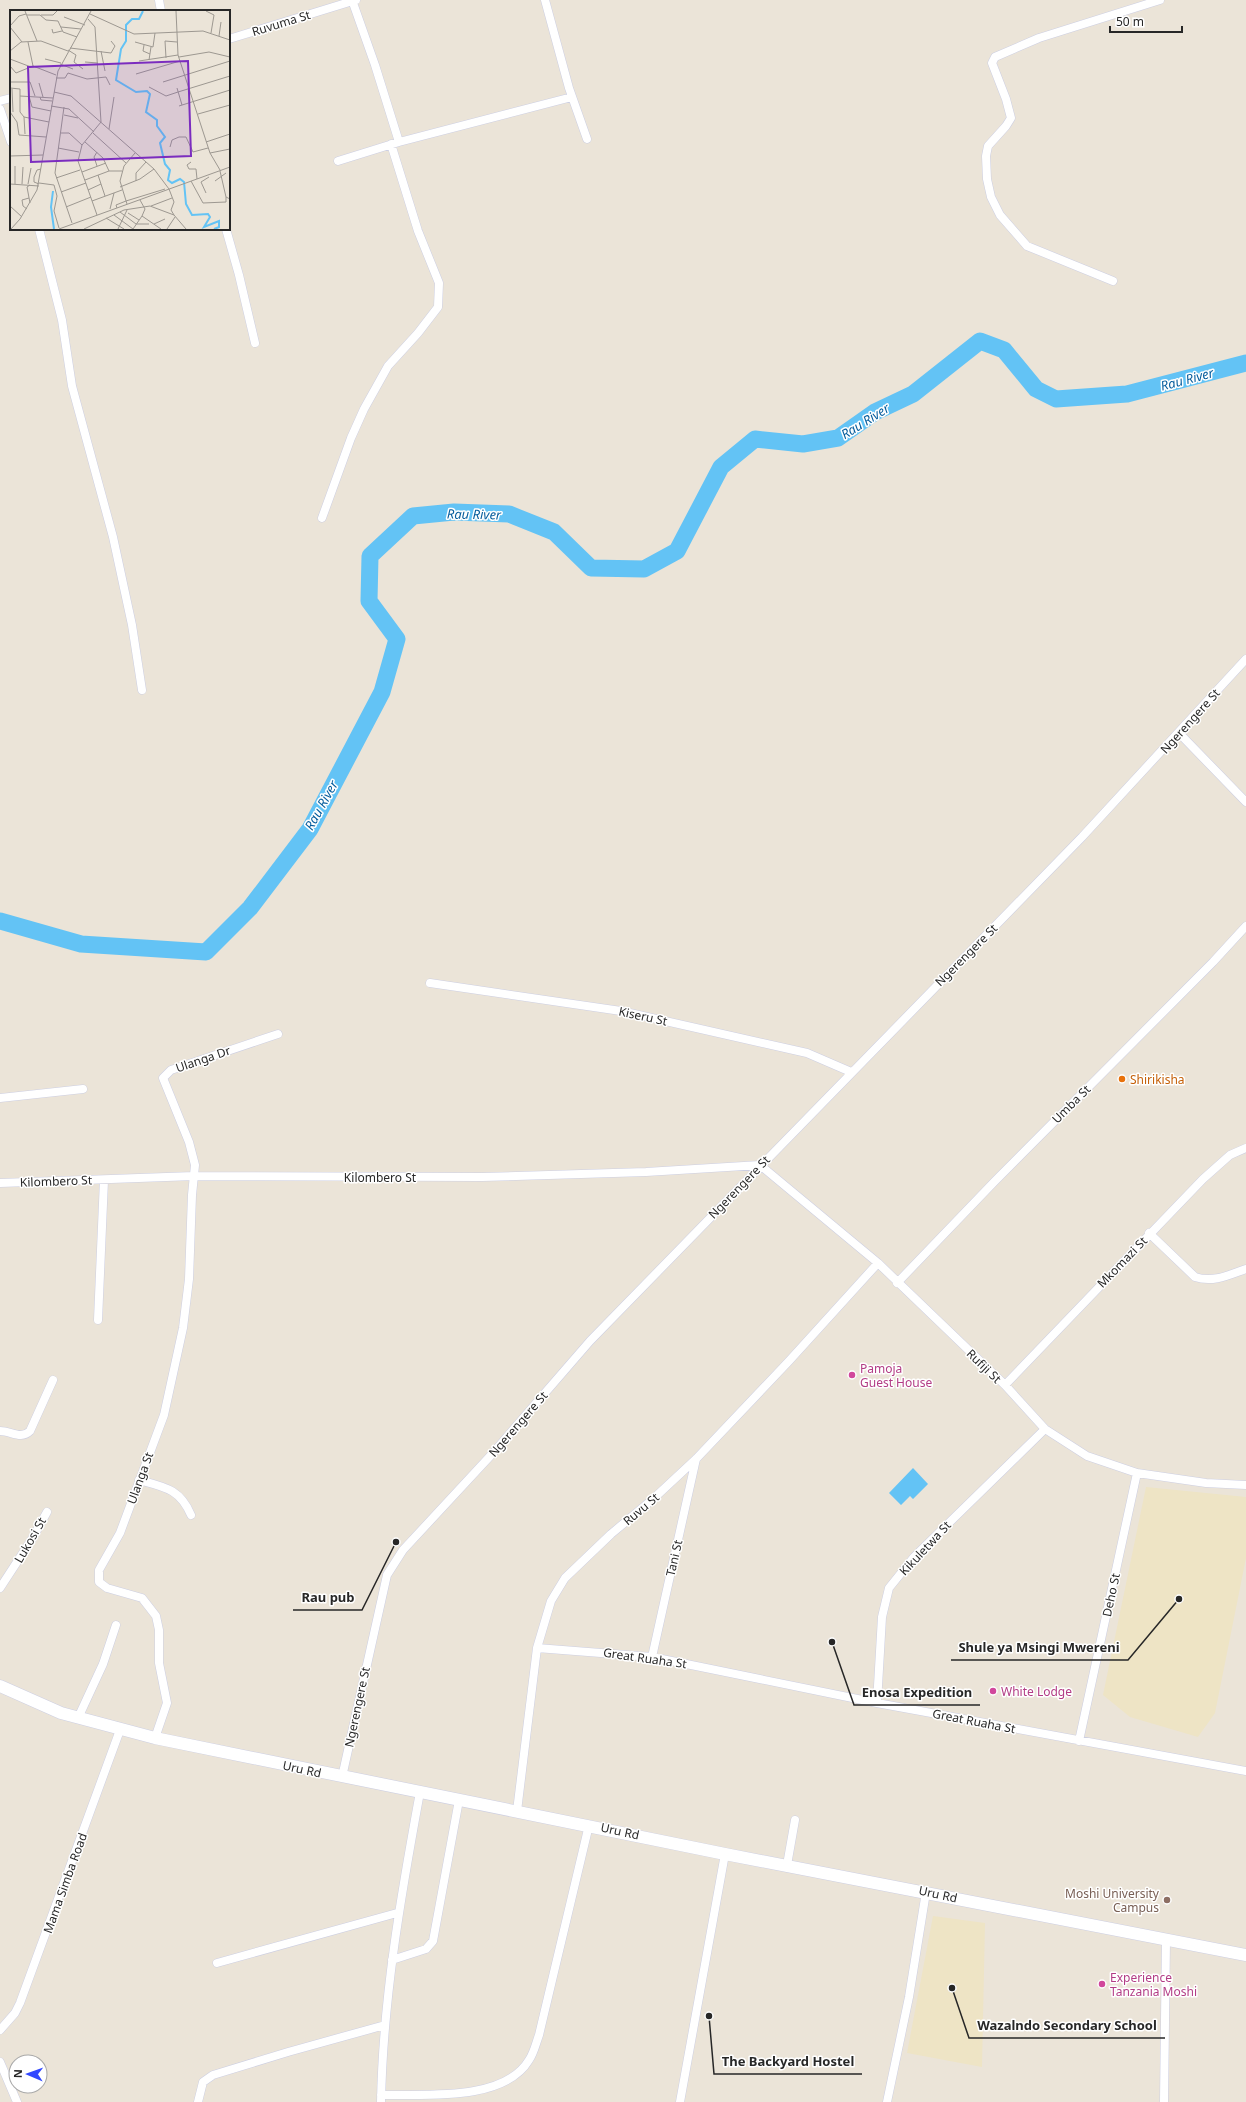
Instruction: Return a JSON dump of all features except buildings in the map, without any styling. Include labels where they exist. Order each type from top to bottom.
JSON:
[{"type":"street","points":[[159,0],[162,10]]},
{"type":"street","points":[[322,518],[351,438],[374,391],[388,366],[418,334],[438,307],[439,284],[418,231],[376,65],[353,0]]},
{"type":"street","name":"Ruvuma St","points":[[230,39],[353,0]]},
{"type":"street","points":[[545,0],[572,97],[587,139]]},
{"type":"street","points":[[1113,281],[1027,246],[1000,215],[991,197],[987,179],[986,156],[988,146],[1011,118],[1006,99],[992,63],[995,57],[1039,38],[1160,0]]},
{"type":"street","points":[[338,161],[395,143],[572,97]]},
{"type":"street","points":[[0,101],[10,98]]},
{"type":"street","points":[[0,109],[10,139]]},
{"type":"street","points":[[39,230],[62,320],[72,386],[112,537],[132,625],[142,690]]},
{"type":"street","points":[[226,230],[240,275],[255,343]]},
{"type":"street","name":"Ngerengere St","points":[[342,1777],[387,1575],[403,1550],[493,1453],[590,1341],[850,1072],[1082,837],[1246,659]]},
{"type":"street","points":[[1179,733],[1246,802]]},
{"type":"street","name":"Umba St","points":[[897,1283],[995,1180],[1213,962],[1246,926]]},
{"type":"street","name":"Kiseru St","points":[[430,983],[621,1011],[807,1052],[850,1072]]},
{"type":"street","name":"Ulanga Dr","points":[[194,1176],[196,1165],[194,1155],[164,1081],[165,1074],[171,1070],[278,1034]]},
{"type":"street","points":[[0,1098],[83,1089]]},
{"type":"street","name":"Mkomazi St","points":[[1004,1385],[1150,1233],[1219,1165],[1230,1155],[1246,1148]]},
{"type":"street","name":"Rufiji St","points":[[760,1165],[878,1263],[1004,1385],[1045,1429],[1087,1456],[1137,1473],[1206,1483],[1246,1485]]},
{"type":"street","name":"Kilombero St","points":[[0,1183],[194,1176],[482,1177],[646,1172],[760,1165]]},
{"type":"street","name":"Ulanga St","points":[[155,1738],[167,1703],[159,1663],[159,1630],[156,1616],[142,1598],[107,1588],[99,1582],[98,1576],[99,1570],[117,1539],[164,1415],[178,1355],[189,1279],[194,1176]]},
{"type":"street","points":[[98,1320],[104,1180]]},
{"type":"street","points":[[1150,1233],[1195,1277],[1200,1279],[1213,1280],[1246,1269]]},
{"type":"street","name":"Ruvu St","points":[[517,1811],[537,1648],[551,1601],[565,1578],[611,1534],[654,1499],[696,1459],[789,1361],[878,1263]]},
{"type":"street","points":[[0,1431],[21,1436],[26,1435],[30,1431],[53,1380]]},
{"type":"street","name":"Kikuletwa St","points":[[877,1703],[882,1618],[889,1588],[914,1557],[1045,1429]]},
{"type":"street","name":"Tani St","points":[[652,1657],[696,1459]]},
{"type":"street","name":"Deho St","points":[[1079,1741],[1137,1473]]},
{"type":"street","points":[[140,1480],[178,1494],[187,1504],[191,1515]]},
{"type":"street","name":"Lukosi St","points":[[0,1588],[32,1539],[47,1512]]},
{"type":"street","points":[[78,1718],[103,1664],[116,1625]]},
{"type":"street","name":"Great Ruaha St","points":[[537,1648],[652,1657],[877,1703],[1246,1771]]},
{"type":"street","name":"Uru Rd","points":[[0,1686],[61,1713],[120,1730],[155,1738],[342,1777],[589,1825],[725,1854],[1166,1940],[1246,1954]]},
{"type":"street","name":"Mama Simba Road","points":[[0,2030],[15,2013],[23,1996],[120,1730]]},
{"type":"street","points":[[420,1792],[398,1913],[392,1960],[385,2025],[381,2099],[484,2092],[505,2082],[516,2074],[529,2061],[539,2034],[589,1825]]},
{"type":"street","points":[[392,1960],[426,1949],[433,1941],[459,1800]]},
{"type":"street","points":[[787,1865],[795,1820]]},
{"type":"street","points":[[680,2102],[725,1854]]},
{"type":"street","points":[[887,2102],[909,1997],[926,1892]]},
{"type":"street","points":[[217,1963],[398,1913]]},
{"type":"street","points":[[1164,2102],[1166,1940]]},
{"type":"street","points":[[198,2102],[199,2093],[203,2082],[213,2075],[385,2025]]},
{"type":"street","points":[[0,2062],[17,2102]]},
{"type":"shaded area","points":[[1146,1487],[1246,1497],[1246,1558],[1215,1713],[1198,1737],[1130,1717],[1103,1695]]},
{"type":"shaded area","points":[[933,1916],[985,1923],[982,2067],[907,2053]]},
{"type":"water","points":[[913,1468],[928,1484],[913,1499],[910,1496],[901,1505],[889,1493]]},
{"type":"waterway","name":"Rau River","points":[[0,921],[81,944],[206,952],[250,908],[310,829],[382,692],[397,639],[369,601],[370,556],[413,516],[454,512],[509,514],[554,532],[591,568],[644,569],[677,551],[721,467],[755,439],[803,444],[838,438],[875,412],[913,394],[980,341],[1004,350],[1036,389],[1056,399],[1127,394],[1246,363]]},
{"type":"place","name":"Shirikisha","points":[[1122,1079]]},
{"type":"place","name":"Pamoja Guest House","points":[[852,1375]]},
{"type":"place","name":"Rau pub","points":[[396,1542]]},
{"type":"place","name":"Shule ya Msingi Mwereni","points":[[1179,1599]]},
{"type":"place","name":"Enosa Expedition","points":[[832,1642]]},
{"type":"place","name":"White Lodge","points":[[993,1691]]},
{"type":"place","name":"Moshi University Campus","points":[[1167,1900]]},
{"type":"place","name":"Experience Tanzania Moshi","points":[[1102,1984]]},
{"type":"place","name":"Wazalndo Secondary School","points":[[952,1988]]},
{"type":"place","name":"The Backyard Hostel","points":[[709,2016]]}]
